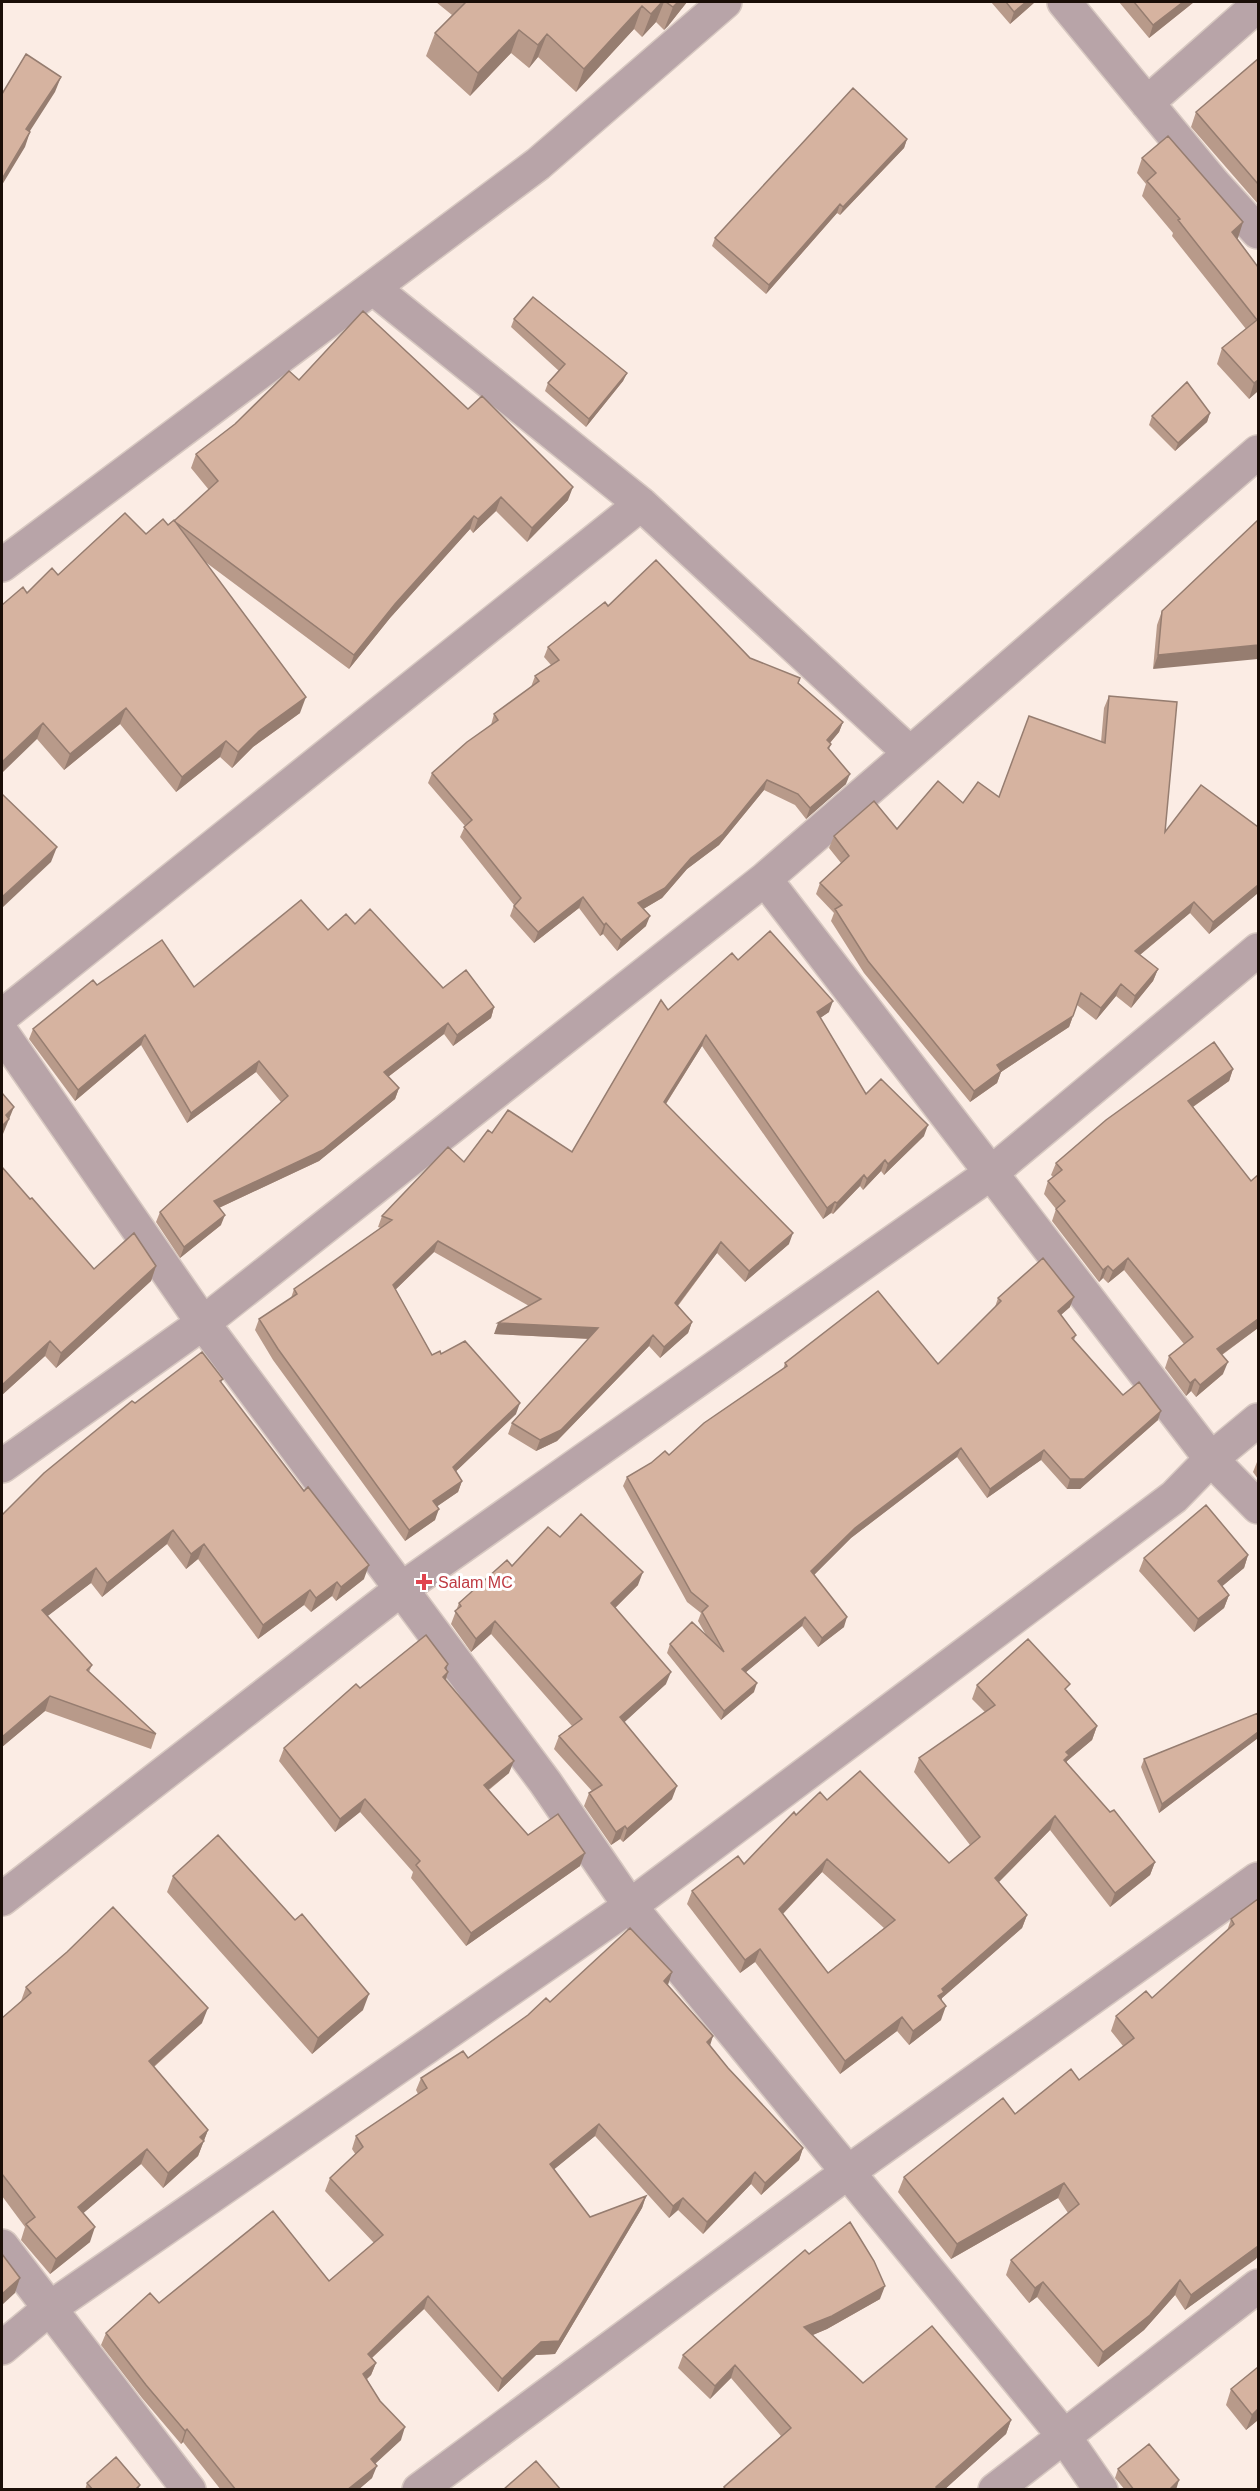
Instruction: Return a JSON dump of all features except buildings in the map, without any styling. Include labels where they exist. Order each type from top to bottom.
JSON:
[{"type":"street","points":[[2,565],[538,164],[725,2]]},
{"type":"street","points":[[1064,2],[1214,184],[1258,232]]},
{"type":"street","points":[[1147,103],[1258,5]]},
{"type":"street","points":[[373,288],[641,504],[910,753]]},
{"type":"street","points":[[2,1467],[203,1323],[765,879],[1258,452]]},
{"type":"street","points":[[2,1016],[641,504]]},
{"type":"street","points":[[765,879],[1211,1459],[1258,1507]]},
{"type":"street","points":[[2,1899],[400,1590],[991,1173],[1258,950]]},
{"type":"street","points":[[2,1033],[203,1323],[545,1782],[630,1906],[1063,2435],[1101,2490]]},
{"type":"street","points":[[2,2348],[50,2308],[630,1906],[1174,1497],[1211,1459],[1258,1420]]},
{"type":"street","points":[[419,2490],[848,2172],[1258,1879]]},
{"type":"street","points":[[2,2246],[189,2490]]},
{"type":"street","points":[[995,2490],[1258,2286]]},
{"type":"place","name":"Salam MC","points":[[424,1582]]}]
